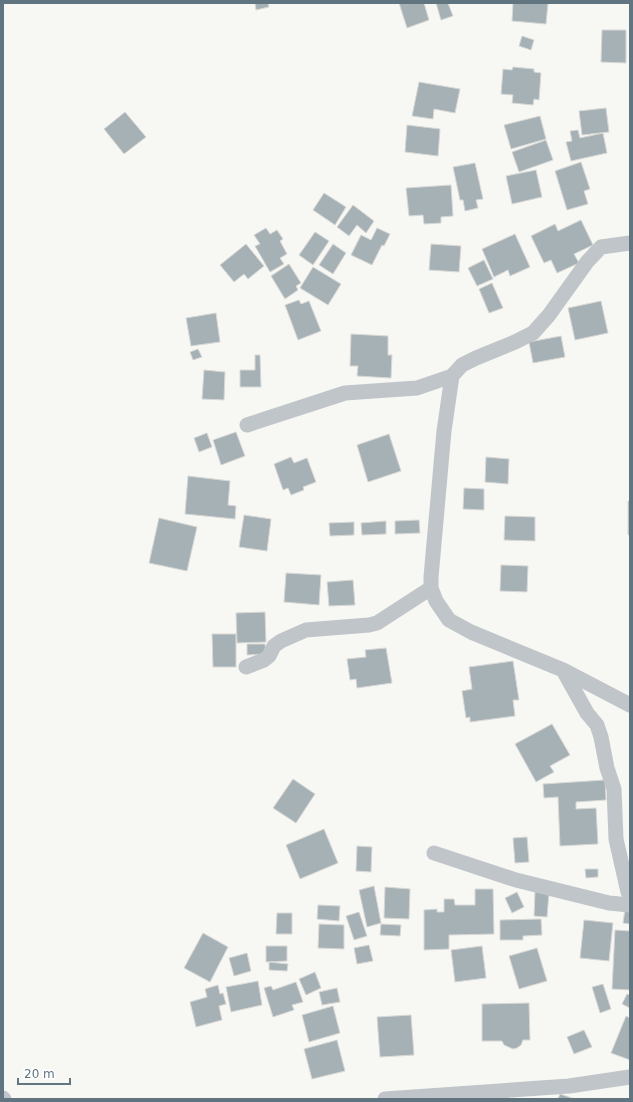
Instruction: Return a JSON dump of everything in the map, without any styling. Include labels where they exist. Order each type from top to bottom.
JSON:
[{"type":"street","points":[[247,425],[345,393],[417,388],[452,376],[462,366],[476,358],[533,333],[549,315],[588,262],[601,247],[630,243]]},
{"type":"street","points":[[452,376],[444,431],[431,577],[431,588],[436,601],[449,620],[471,632],[563,670],[630,705]]},
{"type":"street","points":[[246,667],[264,660],[269,656],[274,646],[281,641],[306,630],[369,625],[377,623],[431,588]]},
{"type":"street","points":[[563,670],[587,713],[597,725],[601,737],[607,768],[614,789],[616,839],[628,892],[630,895]]},
{"type":"street","points":[[434,853],[516,880],[609,903],[630,905]]},
{"type":"street","points":[[385,1099],[569,1086],[630,1077]]},
{"type":"building","points":[[255,3],[268,3],[269,7],[256,10]]},
{"type":"building","points":[[399,3],[424,3],[429,20],[407,28]]},
{"type":"building","points":[[436,3],[448,3],[453,16],[441,20]]},
{"type":"building","points":[[513,3],[548,3],[546,24],[512,21]]},
{"type":"building","points":[[602,30],[626,30],[626,63],[601,62]]},
{"type":"building","points":[[522,36],[534,40],[531,50],[519,46]]},
{"type":"building","points":[[513,67],[534,69],[534,72],[541,73],[539,100],[534,99],[533,105],[512,103],[513,95],[501,94],[503,69],[512,70]]},
{"type":"building","points":[[419,82],[460,89],[455,113],[434,109],[433,119],[412,116]]},
{"type":"building","points":[[606,108],[609,132],[582,135],[579,111]]},
{"type":"building","points":[[125,112],[146,137],[124,154],[104,129]]},
{"type":"building","points":[[540,116],[546,139],[511,149],[504,125]]},
{"type":"building","points":[[407,125],[440,129],[438,156],[405,152]]},
{"type":"building","points":[[578,130],[580,138],[603,133],[607,153],[571,161],[566,142],[572,141],[570,131]]},
{"type":"building","points":[[546,140],[553,160],[519,172],[512,152]]},
{"type":"building","points":[[581,162],[590,189],[584,191],[588,204],[567,210],[555,171]]},
{"type":"building","points":[[475,163],[483,199],[476,200],[478,208],[465,211],[463,200],[460,200],[453,167]]},
{"type":"building","points":[[536,170],[542,197],[512,204],[506,176]]},
{"type":"building","points":[[451,185],[453,216],[441,217],[441,223],[424,224],[423,215],[409,216],[406,188]]},
{"type":"building","points":[[324,193],[346,207],[335,225],[313,210]]},
{"type":"building","points":[[353,205],[374,221],[366,233],[357,225],[349,236],[337,227]]},
{"type":"building","points":[[581,220],[593,245],[574,254],[579,263],[557,273],[551,260],[544,263],[531,236],[555,224],[558,231]]},
{"type":"building","points":[[266,228],[270,234],[277,230],[283,239],[280,241],[287,254],[280,258],[284,264],[270,272],[255,246],[260,244],[254,235]]},
{"type":"building","points":[[377,228],[390,234],[384,246],[382,245],[372,265],[351,255],[361,235],[371,240]]},
{"type":"building","points":[[315,232],[329,241],[313,265],[299,255]]},
{"type":"building","points":[[515,234],[530,267],[510,276],[508,270],[494,277],[482,249]]},
{"type":"building","points":[[246,244],[264,266],[248,279],[244,274],[234,282],[220,265]]},
{"type":"building","points":[[333,244],[346,253],[333,274],[319,265]]},
{"type":"building","points":[[431,244],[461,246],[459,272],[429,270]]},
{"type":"building","points":[[484,260],[493,279],[477,286],[468,268]]},
{"type":"building","points":[[289,264],[301,283],[296,286],[298,290],[285,299],[271,276]]},
{"type":"building","points":[[313,267],[341,284],[328,305],[300,288]]},
{"type":"building","points":[[492,283],[503,308],[489,313],[479,289]]},
{"type":"building","points":[[299,300],[301,304],[309,301],[321,331],[298,340],[285,305]]},
{"type":"building","points":[[601,301],[608,333],[575,340],[568,308]]},
{"type":"building","points":[[216,313],[220,342],[191,346],[186,318]]},
{"type":"building","points":[[351,334],[388,336],[388,355],[392,355],[391,378],[357,376],[358,366],[350,366]]},
{"type":"building","points":[[561,336],[565,357],[533,363],[529,342]]},
{"type":"building","points":[[198,349],[202,357],[193,360],[190,352]]},
{"type":"building","points":[[255,355],[260,355],[261,387],[240,387],[240,370],[255,370]]},
{"type":"building","points":[[204,370],[225,372],[224,400],[202,399]]},
{"type":"building","points":[[236,432],[245,456],[221,465],[213,440]]},
{"type":"building","points":[[207,433],[212,447],[199,452],[194,438]]},
{"type":"building","points":[[389,434],[401,471],[368,482],[357,445]]},
{"type":"building","points":[[291,457],[294,463],[307,458],[316,482],[303,487],[304,490],[291,495],[288,488],[283,490],[274,464]]},
{"type":"building","points":[[486,457],[509,459],[508,484],[485,482]]},
{"type":"building","points":[[188,476],[230,481],[228,505],[236,506],[235,519],[185,514]]},
{"type":"building","points":[[464,488],[484,489],[484,510],[463,509]]},
{"type":"building","points":[[628,501],[630,501],[630,535],[628,535]]},
{"type":"building","points":[[244,515],[271,519],[267,551],[239,547]]},
{"type":"building","points":[[505,516],[535,517],[535,541],[504,540]]},
{"type":"building","points":[[159,518],[197,527],[187,571],[149,563]]},
{"type":"building","points":[[419,520],[420,533],[395,534],[395,521]]},
{"type":"building","points":[[386,521],[386,534],[362,535],[361,523]]},
{"type":"building","points":[[354,522],[354,535],[330,536],[329,523]]},
{"type":"building","points":[[501,565],[528,566],[527,592],[500,591]]},
{"type":"building","points":[[286,573],[321,575],[319,605],[284,602]]},
{"type":"building","points":[[353,580],[355,605],[329,606],[327,582]]},
{"type":"building","points":[[265,612],[266,642],[237,643],[236,613]]},
{"type":"building","points":[[212,634],[236,634],[236,667],[213,667]]},
{"type":"building","points":[[247,644],[265,644],[266,654],[247,655]]},
{"type":"building","points":[[386,648],[392,683],[357,688],[356,679],[350,680],[347,659],[366,657],[365,650]]},
{"type":"building","points":[[513,661],[519,700],[513,700],[515,716],[470,722],[470,717],[466,718],[462,691],[472,689],[469,667]]},
{"type":"building","points":[[552,724],[570,755],[550,766],[554,772],[536,782],[515,744]]},
{"type":"building","points":[[293,779],[315,794],[296,823],[273,808]]},
{"type":"building","points":[[605,780],[606,800],[576,802],[576,809],[596,808],[598,844],[560,846],[558,797],[544,798],[543,784]]},
{"type":"building","points":[[324,829],[338,863],[300,879],[286,845]]},
{"type":"building","points":[[527,837],[529,862],[515,863],[513,838]]},
{"type":"building","points":[[357,846],[372,847],[371,872],[356,871]]},
{"type":"building","points":[[585,869],[598,869],[598,877],[586,878]]},
{"type":"building","points":[[374,886],[381,923],[367,927],[359,890]]},
{"type":"building","points":[[385,887],[410,889],[409,919],[384,918]]},
{"type":"building","points":[[475,889],[493,889],[494,934],[449,935],[449,949],[424,950],[424,910],[437,909],[437,912],[444,912],[444,899],[454,899],[455,905],[475,905]]},
{"type":"building","points":[[517,892],[524,907],[512,913],[505,898]]},
{"type":"building","points":[[535,892],[549,893],[547,917],[534,916]]},
{"type":"building","points":[[318,905],[340,906],[339,921],[317,919]]},
{"type":"building","points":[[625,909],[630,909],[630,924],[623,923]]},
{"type":"building","points":[[359,912],[367,936],[354,940],[346,916]]},
{"type":"building","points":[[277,913],[292,913],[292,934],[276,934]]},
{"type":"building","points":[[541,919],[542,935],[523,936],[523,940],[500,940],[500,920]]},
{"type":"building","points":[[584,920],[613,923],[609,961],[580,958]]},
{"type":"building","points":[[319,924],[344,925],[344,949],[318,948]]},
{"type":"building","points":[[381,924],[401,925],[400,936],[380,935]]},
{"type":"building","points":[[615,930],[630,931],[630,990],[612,989]]},
{"type":"building","points":[[203,933],[228,947],[210,982],[184,968]]},
{"type":"building","points":[[369,945],[373,961],[357,964],[354,948]]},
{"type":"building","points":[[266,946],[287,946],[287,961],[266,962]]},
{"type":"building","points":[[482,946],[486,978],[455,982],[451,950]]},
{"type":"building","points":[[537,948],[547,981],[519,989],[509,956]]},
{"type":"building","points":[[247,953],[251,971],[234,976],[229,958]]},
{"type":"building","points":[[269,962],[288,964],[287,971],[269,970]]},
{"type":"building","points":[[315,972],[321,988],[306,995],[299,979]]},
{"type":"building","points":[[258,981],[262,1005],[231,1012],[226,987]]},
{"type":"building","points":[[296,982],[303,1002],[292,1005],[294,1010],[273,1017],[264,988],[271,986],[273,990]]},
{"type":"building","points":[[603,984],[611,1009],[600,1013],[592,987]]},
{"type":"building","points":[[218,985],[220,994],[223,993],[226,1004],[219,1006],[222,1020],[196,1027],[190,1002],[207,997],[205,989]]},
{"type":"building","points":[[337,988],[340,1002],[322,1005],[319,992]]},
{"type":"building","points":[[627,994],[630,995],[630,1008],[622,1004]]},
{"type":"building","points":[[529,1003],[530,1040],[523,1040],[521,1045],[513,1049],[504,1045],[502,1041],[482,1041],[482,1004]]},
{"type":"building","points":[[333,1006],[340,1033],[309,1042],[302,1015]]},
{"type":"building","points":[[411,1015],[414,1055],[380,1057],[377,1017]]},
{"type":"building","points":[[626,1016],[630,1018],[630,1060],[611,1053]]},
{"type":"building","points":[[584,1030],[592,1047],[574,1054],[567,1037]]},
{"type":"building","points":[[337,1040],[345,1071],[312,1079],[304,1049]]},
{"type":"building","points":[[560,1094],[575,1099],[558,1099]]}]
